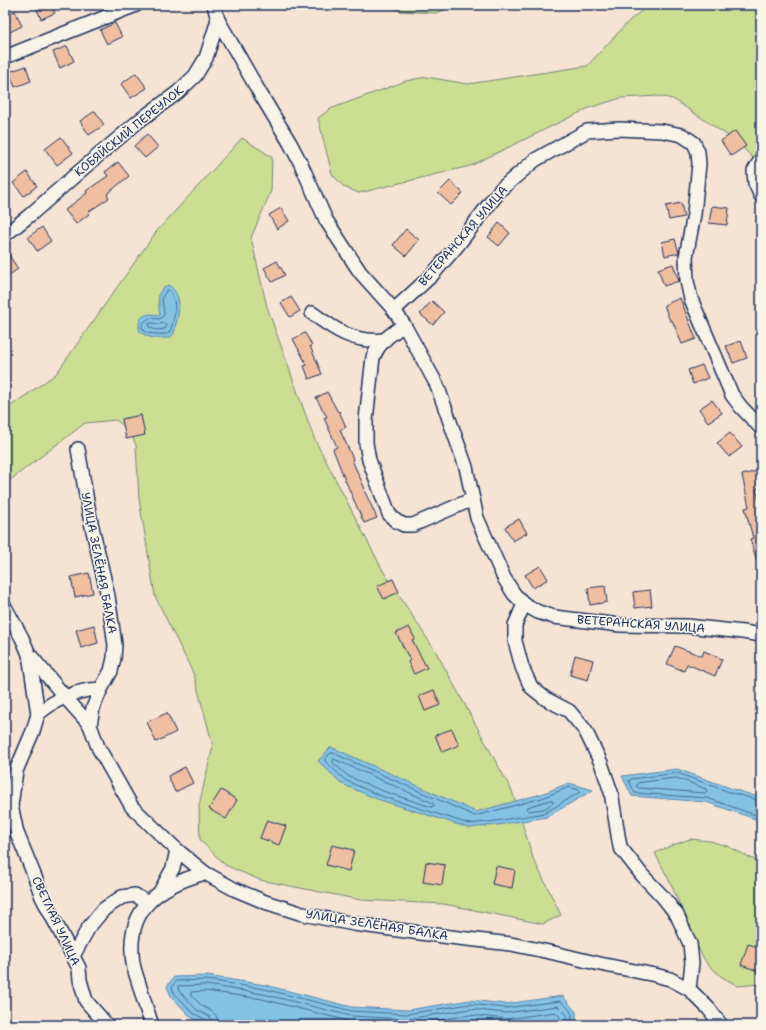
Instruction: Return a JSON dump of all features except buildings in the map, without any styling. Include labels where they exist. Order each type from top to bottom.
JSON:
[{"type":"street","points":[[5,57],[136,5]]},
{"type":"street","points":[[214,5],[218,20],[301,164],[326,220],[360,272],[394,310],[404,325],[437,385],[466,467],[477,518],[504,578],[514,594],[524,604],[515,625],[515,641],[522,667],[531,687],[546,699],[569,712],[585,730],[601,763],[611,792],[620,847],[677,915],[690,944],[692,963],[689,989]]},
{"type":"street","name":"КОБЯЙСКИЙ ПЕРЕУЛОК","points":[[5,235],[140,120],[177,93],[195,76],[206,58],[218,20]]},
{"type":"street","name":"ВЕТЕРАНСКАЯ УЛИЦА","points":[[394,310],[432,275],[457,246],[501,189],[535,160],[587,131],[619,129],[662,131],[682,136],[694,142],[698,152],[699,164],[694,214],[686,257],[686,281],[691,298],[732,395],[761,428]]},
{"type":"street","points":[[761,160],[754,170],[755,183],[761,196]]},
{"type":"street","points":[[312,313],[331,327],[348,336],[361,340],[384,340]]},
{"type":"street","points":[[404,325],[384,340],[377,348],[373,357],[366,420],[366,443],[369,460],[389,514],[396,522],[404,525],[413,525],[473,499]]},
{"type":"street","name":"УЛИЦА ЗЕЛЁНАЯ БАЛКА","points":[[78,449],[90,518],[108,596],[115,645],[111,671],[101,688],[93,708],[90,725],[98,747],[132,807],[177,850],[205,873],[234,889],[265,902],[303,914],[362,925],[511,944],[670,979],[689,989],[709,1009],[721,1025]]},
{"type":"street","name":"ВЕТЕРАНСКАЯ УЛИЦА","points":[[524,604],[538,612],[554,617],[620,625],[687,626],[761,635]]},
{"type":"street","name":"СВЕТЛАЯ УЛИЦА","points":[[5,607],[29,654],[38,714],[33,732],[16,771],[11,805],[17,833],[42,896],[79,968],[80,980],[86,1001],[107,1025]]},
{"type":"street","points":[[29,654],[90,725]]},
{"type":"street","points":[[38,714],[52,703],[65,697],[91,689],[101,688]]},
{"type":"street","points":[[159,893],[173,868],[177,850]]},
{"type":"street","points":[[152,1025],[133,964],[131,948],[133,930],[138,916],[148,902],[159,893],[172,885],[205,873]]},
{"type":"street","points":[[74,956],[89,927],[104,909],[122,897],[135,895],[148,902]]},
{"type":"green space","points":[[391,5],[457,5],[436,13],[399,11]]},
{"type":"green space","points":[[650,5],[761,5],[761,166],[736,141],[673,99],[658,96],[621,98],[589,108],[470,166],[359,193],[344,187],[332,174],[318,118],[330,109],[406,81],[426,77],[468,84],[587,66],[630,20]]},
{"type":"green space","points":[[242,138],[272,157],[271,191],[251,238],[267,307],[314,438],[383,571],[436,652],[512,791],[533,858],[561,915],[543,924],[444,904],[361,900],[260,880],[225,865],[200,840],[199,805],[213,746],[194,675],[155,596],[139,499],[136,445],[129,430],[116,420],[85,423],[5,484],[5,410],[56,374],[156,232]]},
{"type":"green space","points":[[690,839],[710,841],[727,846],[761,863],[761,984],[738,986],[722,977],[707,964],[697,946],[672,886],[655,853]]},
{"type":"water","points":[[168,285],[173,288],[178,297],[179,303],[174,332],[169,338],[148,336],[140,332],[140,320],[144,316],[150,314],[160,315],[160,291]]},
{"type":"water","points":[[331,747],[476,812],[541,794],[569,783],[593,790],[547,817],[469,828],[377,799],[342,784],[318,761]]},
{"type":"water","points":[[677,769],[761,798],[761,821],[706,802],[632,796],[622,776]]},
{"type":"water","points":[[207,976],[265,985],[352,1007],[408,1010],[470,1000],[505,1004],[563,996],[576,1012],[576,1022],[572,1025],[206,1025],[191,1017],[171,996],[167,986],[174,977]]}]
